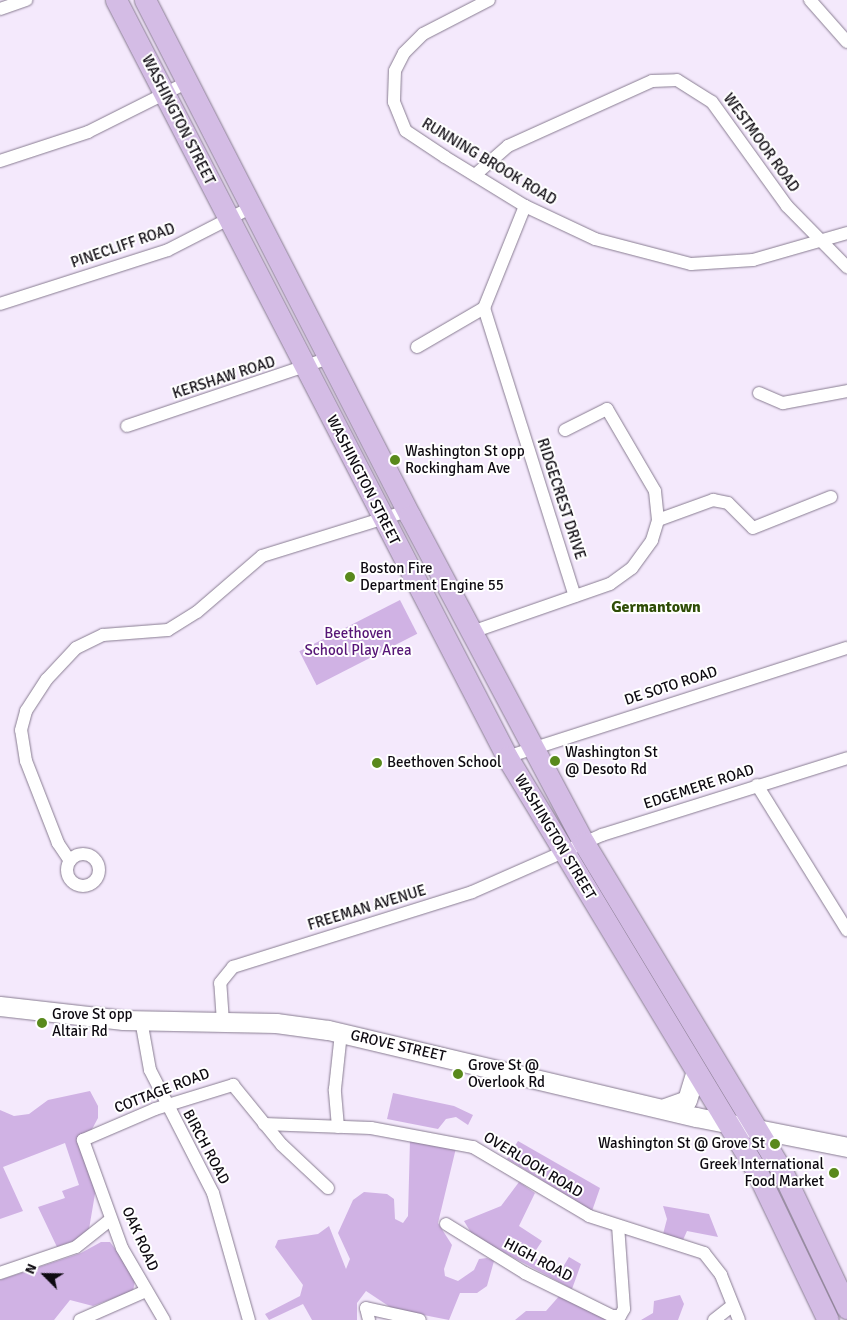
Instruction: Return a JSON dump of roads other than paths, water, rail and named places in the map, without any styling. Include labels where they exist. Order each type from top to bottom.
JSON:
[{"type":"main road","name":"WASHINGTON STREET","points":[[116,0],[506,758],[696,1070],[780,1215],[828,1320]]},
{"type":"main road","name":"WASHINGTON STREET","points":[[145,0],[407,511],[584,843],[755,1127],[810,1224],[847,1308]]},
{"type":"main road","name":"GROVE STREET","points":[[0,1006],[141,1020],[289,1024],[341,1033],[665,1108],[847,1147]]},
{"type":"main road","points":[[665,1108],[688,1100],[696,1070]]},
{"type":"street","points":[[0,9],[26,0]]},
{"type":"street","name":"RUNNING BROOK ROAD","points":[[489,0],[423,34],[404,53],[395,71],[394,102],[406,131],[525,206],[595,239],[691,264],[753,260],[821,244],[847,233]]},
{"type":"street","points":[[810,0],[847,42]]},
{"type":"street","name":"WESTMOOR ROAD","points":[[475,175],[508,146],[652,81],[677,80],[712,102],[787,206],[821,244],[847,267]]},
{"type":"street","points":[[0,161],[88,132],[188,82]]},
{"type":"street","name":"PINECLIFF ROAD","points":[[0,304],[168,250],[252,206]]},
{"type":"street","points":[[417,347],[484,308],[525,206]]},
{"type":"street","name":"RIDGECREST DRIVE","points":[[484,308],[575,596]]},
{"type":"street","name":"KERSHAW ROAD","points":[[127,426],[306,369],[329,358]]},
{"type":"street","points":[[759,393],[783,403],[847,391]]},
{"type":"street","points":[[472,632],[610,584],[632,568],[652,540],[658,520],[655,491],[607,409],[565,430]]},
{"type":"street","points":[[658,520],[713,500],[728,502],[753,528],[831,497]]},
{"type":"street","points":[[70,861],[58,844],[26,761],[21,730],[26,711],[47,679],[76,648],[103,635],[168,630],[197,612],[262,556],[407,511]]},
{"type":"street","name":"DE SOTO ROAD","points":[[506,758],[847,648]]},
{"type":"street","name":"EDGEMERE ROAD","points":[[564,851],[757,785],[847,758]]},
{"type":"street","points":[[757,785],[847,930]]},
{"type":"street","name":"FREEMAN AVENUE","points":[[223,1022],[220,983],[233,967],[472,892],[564,851]]},
{"type":"street","name":"BIRCH ROAD","points":[[141,1020],[146,1061],[165,1105],[214,1193],[249,1320]]},
{"type":"street","points":[[338,1127],[335,1089],[341,1033]]},
{"type":"street","name":"COTTAGE ROAD","points":[[83,1140],[165,1105],[233,1085],[264,1124],[328,1188]]},
{"type":"street","name":"OVERLOOK ROAD","points":[[264,1124],[371,1128],[473,1147],[581,1212],[618,1226],[704,1253],[721,1275],[738,1320]]},
{"type":"street","name":"OAK ROAD","points":[[83,1140],[102,1188],[110,1220],[146,1291],[164,1320]]},
{"type":"street","points":[[0,1273],[76,1247],[110,1220]]},
{"type":"street","name":"HIGH ROAD","points":[[446,1224],[525,1273],[620,1316],[624,1309],[618,1226]]},
{"type":"street","points":[[80,1320],[146,1291]]},
{"type":"street","points":[[714,1320],[732,1306]]},
{"type":"street","points":[[367,1314],[420,1320]]},
{"type":"place","name":"Washington St opp Rockingham Ave","points":[[395,460]]},
{"type":"place","name":"Boston Fire Department Engine 55","points":[[350,577]]},
{"type":"place","name":"Washington St @ Desoto Rd","points":[[555,761]]},
{"type":"place","name":"Beethoven School","points":[[377,763]]},
{"type":"place","name":"Grove St opp Altair Rd","points":[[42,1023]]},
{"type":"place","name":"Grove St @ Overlook Rd","points":[[458,1074]]},
{"type":"place","name":"Washington St @ Grove St","points":[[775,1144]]},
{"type":"place","name":"Greek International Food Market","points":[[834,1173]]},
{"type":"district","name":"Germantown","points":[[656,607]]},
{"type":"park label","name":"Beethoven School Play Area","points":[[358,642]]}]
